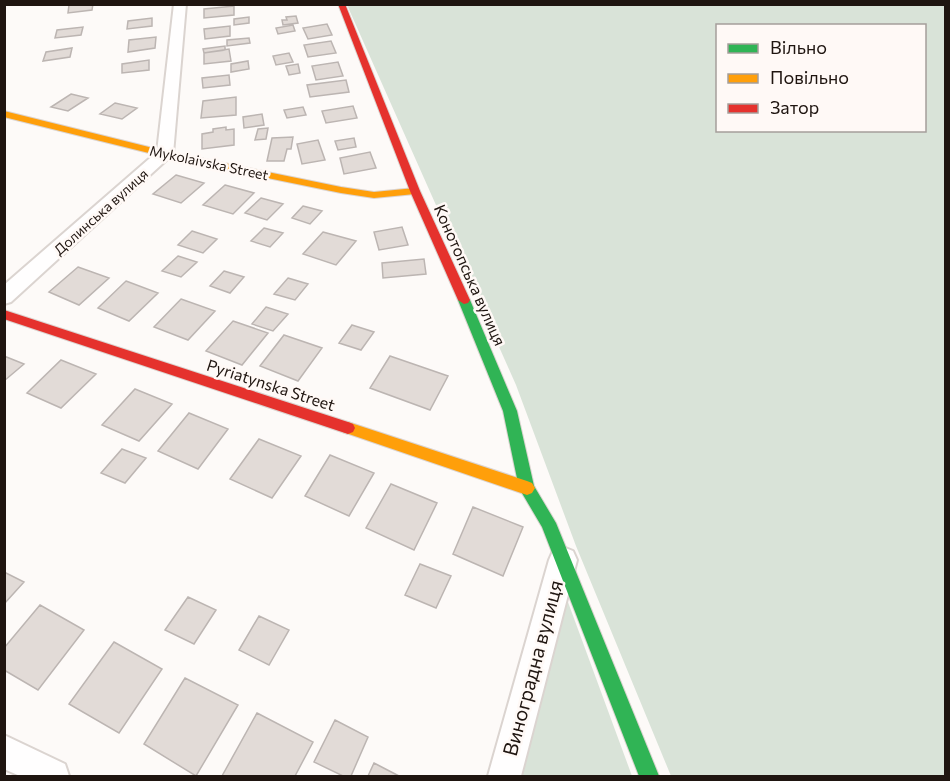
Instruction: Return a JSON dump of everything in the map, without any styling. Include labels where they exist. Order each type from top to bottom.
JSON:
[{"type":"street","points":[[165,154],[180,4]]},
{"type":"street","name":"Конотопська вулиця","points":[[341,4],[415,191],[481,338],[510,411],[526,488],[548,523],[648,777]]},
{"type":"street","name":"Mykolaivska Street","points":[[4,114],[165,154],[374,195],[415,191]]},
{"type":"street","name":"Долинська вулиця","points":[[4,297],[165,154]]},
{"type":"street","name":"Pyriatynska Street","points":[[4,314],[526,488]]},
{"type":"street","name":"Виноградна вулиця","points":[[504,777],[563,560]]},
{"type":"street","points":[[4,751],[53,777]]},
{"type":"shaded area","points":[[347,5],[945,5],[945,776],[671,776],[576,546],[516,385]]},
{"type":"shaded area","points":[[565,594],[632,776],[517,776]]},
{"type":"building","points":[[93,4],[92,10],[68,13],[69,5]]},
{"type":"building","points":[[234,6],[234,15],[204,18],[204,9]]},
{"type":"building","points":[[296,16],[298,23],[283,25],[282,20],[287,20],[286,17]]},
{"type":"building","points":[[249,17],[249,23],[234,25],[234,19]]},
{"type":"building","points":[[152,18],[152,26],[127,29],[128,21]]},
{"type":"building","points":[[327,24],[332,35],[308,39],[303,28]]},
{"type":"building","points":[[293,25],[295,31],[278,34],[276,28]]},
{"type":"building","points":[[230,26],[230,36],[205,39],[204,29]]},
{"type":"building","points":[[83,27],[81,35],[55,38],[57,30]]},
{"type":"building","points":[[156,37],[155,48],[128,52],[129,40]]},
{"type":"building","points":[[249,38],[250,43],[227,46],[227,40]]},
{"type":"building","points":[[331,41],[336,53],[308,57],[304,45]]},
{"type":"building","points":[[225,46],[225,50],[204,53],[203,49]]},
{"type":"building","points":[[72,48],[70,57],[43,61],[46,52]]},
{"type":"building","points":[[229,49],[231,61],[204,64],[204,53]]},
{"type":"building","points":[[289,53],[293,62],[276,65],[273,56]]},
{"type":"building","points":[[149,60],[149,70],[122,73],[122,64]]},
{"type":"building","points":[[248,61],[249,69],[231,72],[231,64]]},
{"type":"building","points":[[338,62],[343,76],[316,80],[312,66]]},
{"type":"building","points":[[298,64],[300,73],[289,75],[286,66]]},
{"type":"building","points":[[229,75],[230,85],[203,88],[202,78]]},
{"type":"building","points":[[346,80],[349,92],[310,97],[307,85]]},
{"type":"building","points":[[71,94],[88,98],[68,111],[51,107]]},
{"type":"building","points":[[236,97],[236,115],[201,118],[203,101]]},
{"type":"building","points":[[115,103],[137,108],[122,119],[100,114]]},
{"type":"building","points":[[353,106],[357,118],[326,123],[322,111]]},
{"type":"building","points":[[303,107],[306,115],[287,118],[284,110]]},
{"type":"building","points":[[262,114],[264,125],[244,128],[243,117]]},
{"type":"building","points":[[226,127],[226,130],[234,129],[234,145],[202,149],[202,134]]},
{"type":"building","points":[[268,128],[266,139],[255,140],[258,129]]},
{"type":"building","points":[[293,137],[291,149],[287,149],[284,161],[267,161],[272,138]]},
{"type":"building","points":[[354,138],[356,147],[338,150],[335,141]]},
{"type":"building","points":[[318,140],[325,160],[302,164],[297,144]]},
{"type":"building","points":[[370,152],[376,168],[344,174],[340,158]]},
{"type":"building","points":[[176,175],[204,183],[181,203],[153,194]]},
{"type":"building","points":[[225,185],[254,193],[233,214],[203,205]]},
{"type":"building","points":[[261,198],[283,204],[267,220],[245,213]]},
{"type":"building","points":[[303,206],[322,211],[310,224],[292,218]]},
{"type":"building","points":[[402,227],[408,245],[379,250],[374,232]]},
{"type":"building","points":[[264,228],[283,233],[270,247],[251,241]]},
{"type":"building","points":[[192,231],[217,239],[203,253],[178,245]]},
{"type":"building","points":[[323,232],[356,241],[336,265],[303,254]]},
{"type":"building","points":[[178,256],[197,262],[181,277],[162,271]]},
{"type":"building","points":[[424,259],[426,274],[383,278],[382,263]]},
{"type":"building","points":[[78,267],[109,278],[79,305],[49,292]]},
{"type":"building","points":[[224,271],[244,277],[230,293],[210,286]]},
{"type":"building","points":[[288,278],[308,284],[295,300],[274,294]]},
{"type":"building","points":[[126,281],[158,293],[129,321],[98,308]]},
{"type":"building","points":[[181,299],[215,311],[188,340],[154,327]]},
{"type":"building","points":[[266,307],[288,314],[273,331],[252,324]]},
{"type":"building","points":[[233,321],[268,333],[242,365],[206,351]]},
{"type":"building","points":[[352,325],[374,332],[361,350],[339,343]]},
{"type":"building","points":[[284,335],[322,348],[298,381],[260,366]]},
{"type":"building","points":[[4,356],[24,364],[4,381]]},
{"type":"building","points":[[390,356],[448,376],[430,410],[370,388]]},
{"type":"building","points":[[61,360],[96,374],[61,408],[27,393]]},
{"type":"building","points":[[135,389],[172,404],[139,441],[102,425]]},
{"type":"building","points":[[189,413],[228,429],[198,469],[158,451]]},
{"type":"building","points":[[259,439],[301,456],[272,498],[230,479]]},
{"type":"building","points":[[122,449],[146,458],[125,483],[101,473]]},
{"type":"building","points":[[330,455],[374,473],[349,516],[305,496]]},
{"type":"building","points":[[391,484],[437,503],[414,550],[366,528]]},
{"type":"building","points":[[473,507],[523,527],[503,576],[453,554]]},
{"type":"building","points":[[420,564],[451,576],[436,608],[405,595]]},
{"type":"building","points":[[4,572],[24,582],[4,604]]},
{"type":"building","points":[[188,597],[216,610],[194,644],[165,630]]},
{"type":"building","points":[[40,605],[84,630],[38,690],[4,670],[4,648]]},
{"type":"building","points":[[259,616],[289,630],[269,665],[239,650]]},
{"type":"building","points":[[114,642],[162,669],[119,733],[69,704]]},
{"type":"building","points":[[185,678],[238,705],[196,776],[144,744]]},
{"type":"building","points":[[257,713],[313,742],[295,776],[222,776]]},
{"type":"building","points":[[335,720],[368,737],[351,776],[343,776],[314,762]]},
{"type":"building","points":[[374,763],[399,776],[368,776]]},
{"type":"traffic: fast","points":[[464,300],[510,411],[527,488],[548,523],[649,776]]},
{"type":"traffic: slow","points":[[4,114],[165,154],[341,190],[374,195],[415,191]]},
{"type":"traffic: slow","points":[[348,428],[527,488]]},
{"type":"traffic: jam","points":[[341,4],[415,191],[464,300]]},
{"type":"traffic: jam","points":[[4,314],[348,428]]}]
